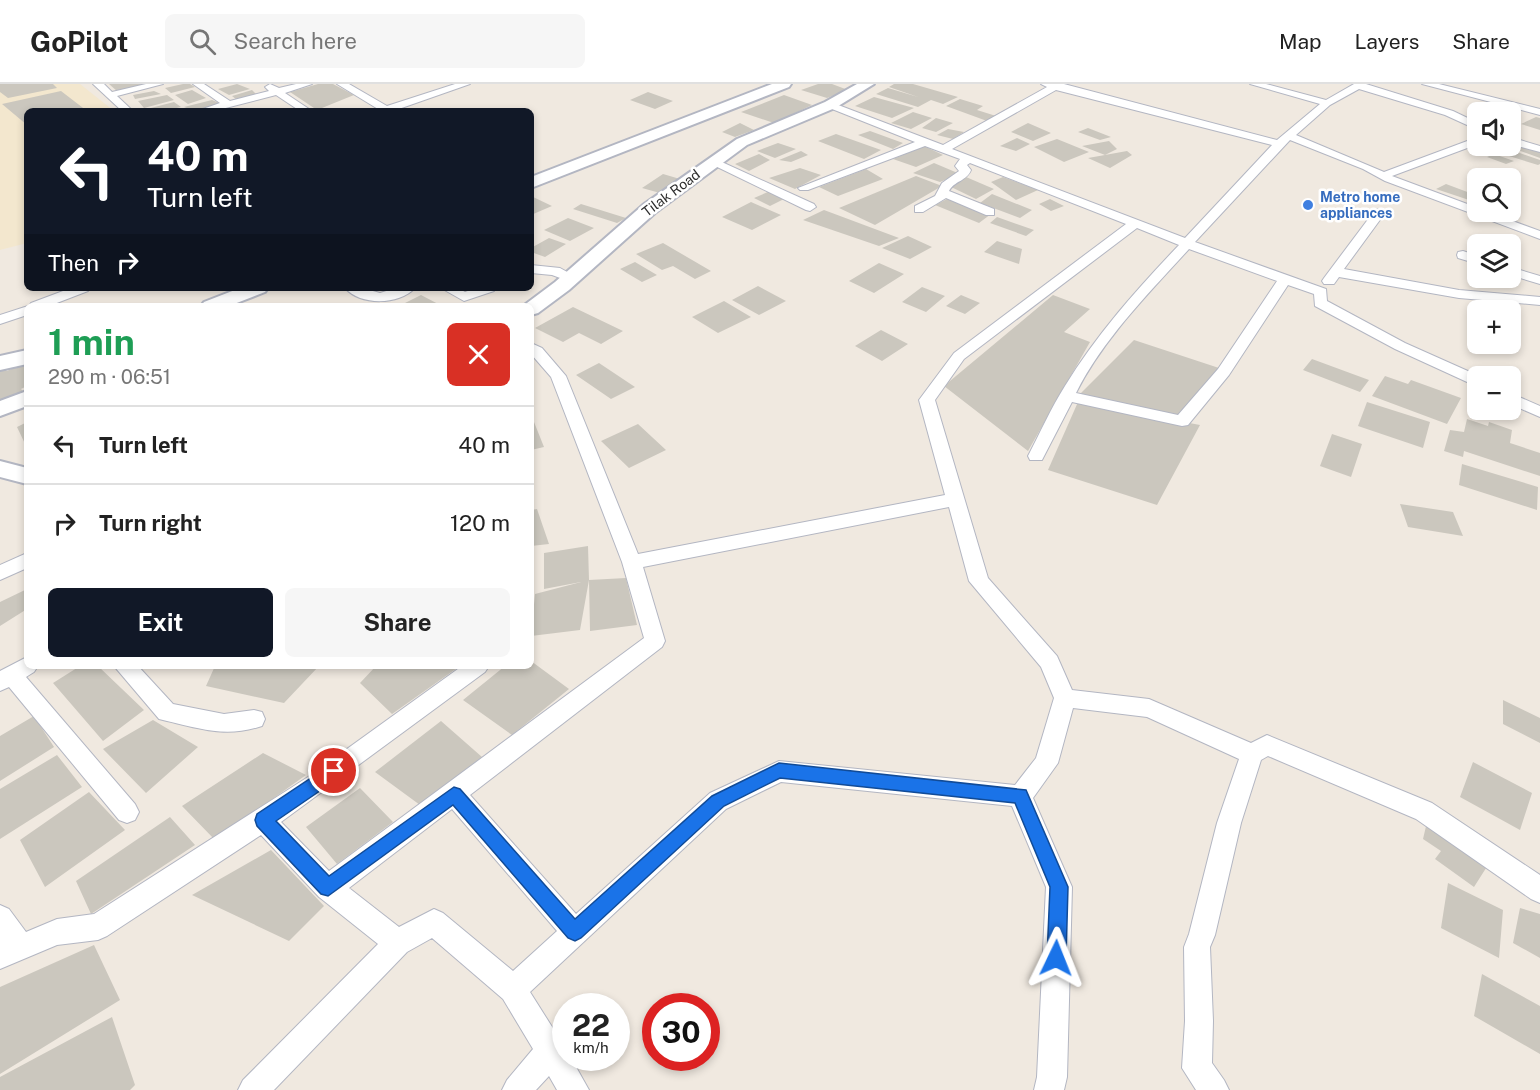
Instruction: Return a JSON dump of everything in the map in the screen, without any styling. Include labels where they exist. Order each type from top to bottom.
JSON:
[{"type":"street","points":[[98,84],[124,108]]},
{"type":"street","points":[[110,96],[158,84]]},
{"type":"street","points":[[198,84],[228,104]]},
{"type":"street","points":[[265,84],[302,108]]},
{"type":"street","points":[[213,108],[306,84]]},
{"type":"street","points":[[342,84],[380,108]]},
{"type":"street","points":[[394,108],[465,84]]},
{"type":"street","name":"Tilak Road","points":[[534,307],[571,278],[649,209],[713,161],[742,142],[830,105],[867,84]]},
{"type":"street","points":[[1255,84],[1327,103]]},
{"type":"street","points":[[1427,84],[1540,112]]},
{"type":"street","points":[[945,148],[1054,85],[1284,140],[1367,167],[1383,176],[1540,235]]},
{"type":"street","points":[[1036,456],[1067,396],[1098,347],[1185,243],[1284,140],[1327,103],[1360,85],[1449,113],[1467,122]]},
{"type":"street","points":[[534,182],[784,90],[927,141],[1185,243],[1321,292]]},
{"type":"street","points":[[804,188],[927,141]]},
{"type":"street","points":[[1521,143],[1540,149]]},
{"type":"street","points":[[1383,176],[1467,144]]},
{"type":"street","points":[[919,208],[940,198],[946,185],[964,174],[962,163],[971,158]]},
{"type":"street","points":[[713,161],[810,207]]},
{"type":"street","points":[[943,193],[990,212]]},
{"type":"street","points":[[1379,213],[1321,292],[1320,303],[1400,346],[1467,377]]},
{"type":"street","points":[[1020,796],[1046,763],[1065,698],[1050,663],[979,581],[927,400],[959,356],[1136,223]]},
{"type":"street","points":[[1463,255],[1467,256]]},
{"type":"street","points":[[534,269],[555,271],[571,278]]},
{"type":"street","points":[[1336,272],[1459,294],[1540,301]]},
{"type":"street","points":[[1521,274],[1540,280]]},
{"type":"street","points":[[1067,396],[1182,421],[1224,372],[1285,279]]},
{"type":"street","points":[[44,303],[75,291]]},
{"type":"street","points":[[220,303],[250,291]]},
{"type":"street","points":[[356,291],[367,298],[383,298],[400,291]]},
{"type":"street","points":[[453,291],[464,297],[481,291]]},
{"type":"street","points":[[0,320],[24,311]]},
{"type":"street","points":[[328,888],[655,641],[632,562],[558,376],[534,349]]},
{"type":"street","points":[[0,363],[24,358]]},
{"type":"street","points":[[0,409],[24,399]]},
{"type":"street","points":[[1521,403],[1540,412]]},
{"type":"street","points":[[0,469],[24,475]]},
{"type":"street","points":[[632,562],[954,491]]},
{"type":"street","points":[[0,573],[24,561]]},
{"type":"street","points":[[127,669],[167,712],[224,724],[254,719]]},
{"type":"street","points":[[0,918],[10,952],[57,932],[98,927],[316,784],[474,669]]},
{"type":"street","points":[[13,674],[127,812]]},
{"type":"street","points":[[1065,698],[1149,708],[1252,754]]},
{"type":"street","points":[[1214,1090],[1197,1068],[1199,1021],[1197,947],[1230,823],[1252,754],[1267,745],[1424,811],[1540,890]]},
{"type":"street","points":[[513,988],[718,801],[779,771],[1020,796]]},
{"type":"street","points":[[454,794],[575,932]]},
{"type":"street","points":[[1020,796],[1059,887],[1052,1077],[1049,1090]]},
{"type":"street","points":[[263,820],[328,888],[398,943]]},
{"type":"street","points":[[253,1090],[398,943],[434,922],[513,988],[574,1090]]},
{"type":"street","points":[[517,1090],[550,1051]]},
{"type":"shaded area","points":[[0,84],[80,84],[110,108],[24,108],[24,244],[0,250]]},
{"type":"building","points":[[0,84],[53,84],[57,88],[8,98],[0,92]]},
{"type":"building","points":[[109,84],[147,84],[118,92]]},
{"type":"building","points":[[183,84],[195,87],[171,93],[165,88]]},
{"type":"building","points":[[237,84],[250,89],[229,95],[218,89]]},
{"type":"building","points":[[318,84],[333,84],[354,95],[322,108],[314,108],[290,92]]},
{"type":"building","points":[[818,84],[832,84],[848,90],[827,98],[801,90]]},
{"type":"building","points":[[894,84],[913,84],[958,97],[943,104],[931,100],[918,107],[876,94],[888,88],[918,97],[889,87]]},
{"type":"building","points":[[192,90],[206,98],[188,104],[175,95]]},
{"type":"building","points":[[252,90],[257,95],[237,100],[232,96]]},
{"type":"building","points":[[61,91],[83,108],[24,108],[24,122],[2,104]]},
{"type":"building","points":[[154,91],[161,94],[135,99],[133,95]]},
{"type":"building","points":[[648,92],[673,101],[655,109],[630,100]]},
{"type":"building","points":[[167,95],[174,100],[144,108],[138,101]]},
{"type":"building","points":[[784,95],[812,105],[774,123],[741,112]]},
{"type":"building","points":[[874,97],[914,108],[892,118],[855,106]]},
{"type":"building","points":[[960,99],[983,106],[977,110],[996,116],[987,121],[946,106]]},
{"type":"building","points":[[212,100],[222,104],[207,108],[184,107]]},
{"type":"building","points":[[174,102],[181,107],[177,108],[151,108]]},
{"type":"building","points":[[913,112],[932,118],[911,129],[891,123]]},
{"type":"building","points":[[1536,117],[1540,118],[1540,130],[1521,124]]},
{"type":"building","points":[[936,118],[953,123],[936,132],[922,128]]},
{"type":"building","points":[[740,123],[754,130],[735,137],[722,132]]},
{"type":"building","points":[[1028,123],[1051,133],[1033,141],[1011,132]]},
{"type":"building","points":[[1088,128],[1111,137],[1100,140],[1078,132]]},
{"type":"building","points":[[948,129],[964,132],[953,139],[937,135]]},
{"type":"building","points":[[870,131],[903,143],[893,149],[858,135]]},
{"type":"building","points":[[836,134],[881,150],[864,159],[818,141]]},
{"type":"building","points":[[1017,138],[1030,144],[1016,151],[1000,146]]},
{"type":"building","points":[[1057,139],[1089,152],[1064,162],[1034,147]]},
{"type":"building","points":[[1109,141],[1117,149],[1105,155],[1082,146]]},
{"type":"building","points":[[778,143],[796,149],[775,158],[757,151]]},
{"type":"building","points":[[1521,145],[1540,151],[1540,158],[1521,151]]},
{"type":"building","points":[[924,146],[943,155],[916,167],[893,159]]},
{"type":"building","points":[[801,151],[808,155],[791,162],[779,160]]},
{"type":"building","points":[[1127,151],[1132,155],[1110,168],[1088,158]]},
{"type":"building","points":[[1521,153],[1540,160],[1538,165],[1509,156],[1521,156]]},
{"type":"building","points":[[759,154],[770,160],[749,171],[735,164]]},
{"type":"building","points":[[1500,156],[1514,161],[1506,164],[1487,157]]},
{"type":"building","points":[[934,163],[960,174],[940,182],[913,173]]},
{"type":"building","points":[[800,168],[821,175],[795,189],[769,178]]},
{"type":"building","points":[[866,169],[883,179],[838,196],[819,187]]},
{"type":"building","points":[[663,174],[680,179],[660,193],[642,188]]},
{"type":"building","points":[[916,176],[942,186],[875,225],[839,208]]},
{"type":"building","points":[[966,177],[994,189],[976,199],[949,186]]},
{"type":"building","points":[[1003,177],[1038,190],[1016,200],[991,182]]},
{"type":"building","points":[[1446,184],[1467,192],[1467,199],[1436,189]]},
{"type":"building","points":[[770,191],[786,198],[770,206],[754,198]]},
{"type":"building","points":[[992,194],[1032,210],[1020,218],[980,203]]},
{"type":"building","points":[[534,197],[552,206],[534,214]]},
{"type":"building","points":[[947,199],[991,214],[979,223],[935,205]]},
{"type":"building","points":[[1050,199],[1064,206],[1051,211],[1039,204]]},
{"type":"building","points":[[751,202],[781,215],[752,230],[722,217]]},
{"type":"building","points":[[581,204],[626,218],[617,223],[573,209]]},
{"type":"building","points":[[824,210],[899,238],[879,246],[803,220]]},
{"type":"building","points":[[997,217],[1034,230],[1026,236],[990,223]]},
{"type":"building","points":[[568,218],[594,228],[570,241],[544,230]]},
{"type":"building","points":[[908,236],[932,247],[910,259],[882,248]]},
{"type":"building","points":[[549,238],[566,244],[545,257],[534,253],[534,246]]},
{"type":"building","points":[[997,241],[1022,249],[1019,264],[984,252]]},
{"type":"building","points":[[663,243],[711,271],[695,279],[673,266],[662,270],[636,254]]},
{"type":"building","points":[[635,262],[657,275],[642,282],[620,269]]},
{"type":"building","points":[[879,263],[904,274],[874,293],[849,281]]},
{"type":"building","points":[[758,286],[786,301],[759,315],[732,300]]},
{"type":"building","points":[[922,287],[945,296],[926,312],[902,302]]},
{"type":"building","points":[[421,295],[436,303],[405,303]]},
{"type":"building","points":[[961,295],[980,303],[965,314],[946,306]]},
{"type":"building","points":[[1053,295],[1090,309],[1064,332],[1090,342],[1028,451],[944,386]]},
{"type":"building","points":[[724,301],[751,317],[718,333],[692,317]]},
{"type":"building","points":[[573,307],[623,331],[601,344],[579,333],[563,342],[535,328]]},
{"type":"building","points":[[881,330],[908,344],[882,361],[855,346]]},
{"type":"building","points":[[1134,340],[1219,368],[1178,416],[1080,394]]},
{"type":"building","points":[[1312,359],[1369,380],[1360,392],[1303,370]]},
{"type":"building","points":[[24,363],[24,388],[21,389],[24,393],[0,404],[0,365],[7,371]]},
{"type":"building","points":[[599,363],[635,387],[611,399],[576,375]]},
{"type":"building","points":[[1385,376],[1408,384],[1411,380],[1461,398],[1447,424],[1372,396]]},
{"type":"building","points":[[1078,402],[1200,425],[1157,505],[1048,470]]},
{"type":"building","points":[[1367,402],[1430,422],[1423,448],[1358,426]]},
{"type":"building","points":[[1467,419],[1488,426],[1489,422],[1512,430],[1510,443],[1540,453],[1540,476],[1464,451],[1463,457],[1444,451],[1450,430],[1464,432]]},
{"type":"building","points":[[534,422],[544,447],[534,449]]},
{"type":"building","points":[[24,424],[24,442],[17,427]]},
{"type":"building","points":[[638,424],[666,450],[629,468],[601,441]]},
{"type":"building","points":[[1332,434],[1362,444],[1351,477],[1320,466]]},
{"type":"building","points":[[1462,464],[1538,487],[1537,510],[1459,485]]},
{"type":"building","points":[[1400,504],[1453,512],[1463,536],[1408,527]]},
{"type":"building","points":[[537,509],[549,544],[534,546],[534,510]]},
{"type":"building","points":[[588,546],[589,580],[580,630],[534,636],[535,594],[581,582],[544,589],[544,553]]},
{"type":"building","points":[[626,578],[637,625],[590,631],[589,580]]},
{"type":"building","points":[[24,590],[24,611],[0,626],[0,602]]},
{"type":"building","points":[[534,663],[569,689],[512,735],[463,700],[501,669],[534,669]]},
{"type":"building","points":[[75,669],[101,669],[144,710],[103,741],[53,683]]},
{"type":"building","points":[[214,669],[316,669],[284,703],[206,686]]},
{"type":"building","points":[[373,669],[456,669],[392,714],[360,683]]},
{"type":"building","points":[[1503,700],[1540,718],[1540,743],[1503,724]]},
{"type":"building","points":[[34,716],[54,747],[0,781],[0,736]]},
{"type":"building","points":[[153,720],[198,747],[146,793],[103,749]]},
{"type":"building","points":[[441,721],[482,757],[420,805],[375,772]]},
{"type":"building","points":[[263,753],[306,775],[215,840],[182,806]]},
{"type":"building","points":[[57,755],[82,787],[0,839],[0,789]]},
{"type":"building","points":[[1473,762],[1532,793],[1520,830],[1460,797]]},
{"type":"building","points":[[360,788],[393,822],[337,864],[306,827]]},
{"type":"building","points":[[89,792],[125,830],[45,887],[20,840]]},
{"type":"building","points":[[170,817],[195,845],[91,914],[76,881]]},
{"type":"building","points":[[1427,822],[1488,865],[1474,887],[1435,859],[1441,851],[1423,839]]},
{"type":"building","points":[[271,850],[324,906],[289,941],[192,895]]},
{"type":"building","points":[[1448,883],[1503,910],[1499,958],[1441,928]]},
{"type":"building","points":[[1520,908],[1540,914],[1540,958],[1513,943]]},
{"type":"building","points":[[94,945],[120,1000],[0,1074],[0,987]]},
{"type":"building","points":[[1482,974],[1540,1006],[1540,1054],[1474,1016]]},
{"type":"building","points":[[112,1017],[135,1085],[130,1090],[0,1090],[0,1077]]},
{"type":"place","name":"Metro home appliances","points":[[1308,205]]},
{"type":"route","points":[[334,771],[263,820],[328,888],[454,794],[575,932],[718,801],[779,771],[1020,796],[1059,887],[1056,958]]}]
